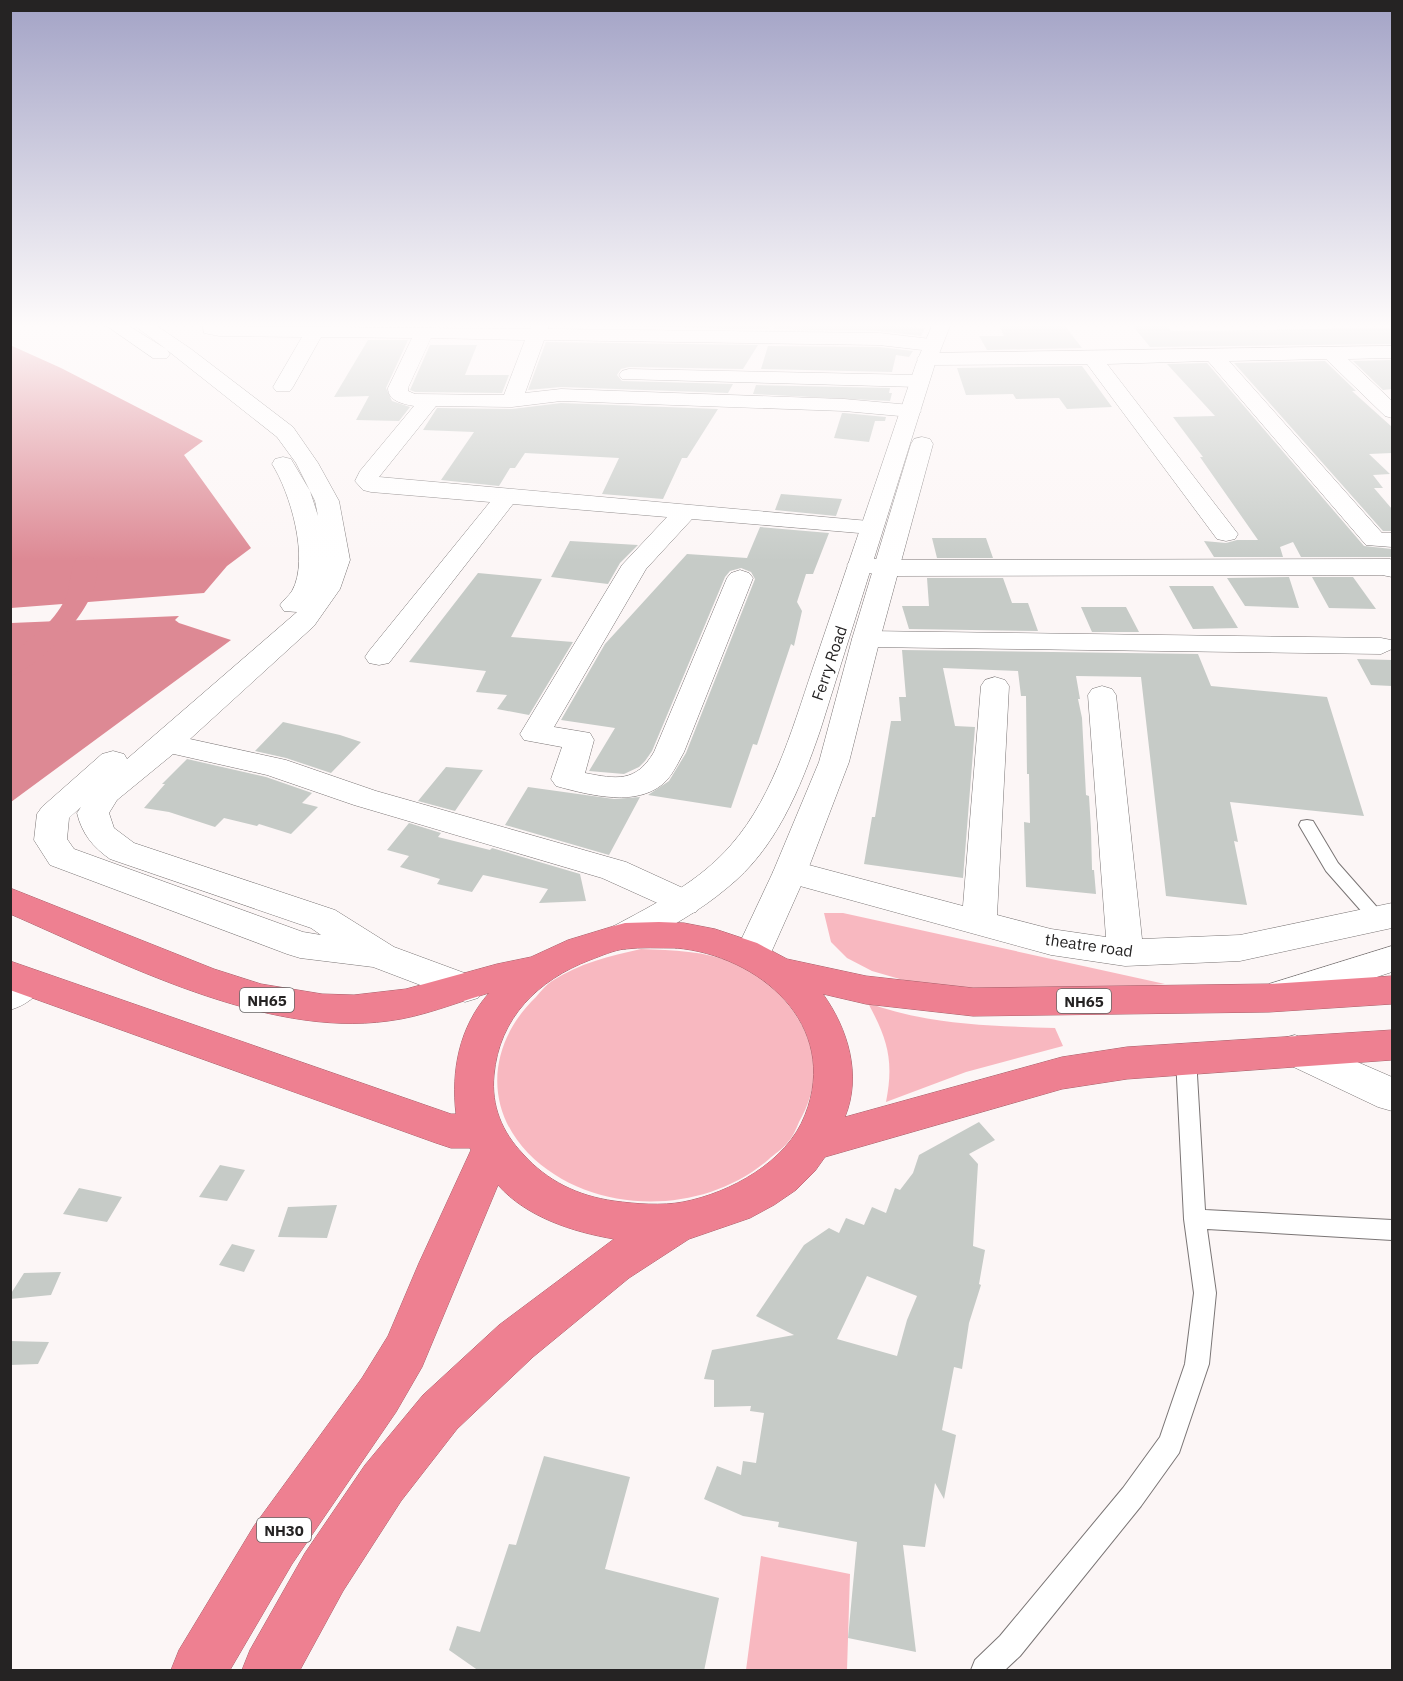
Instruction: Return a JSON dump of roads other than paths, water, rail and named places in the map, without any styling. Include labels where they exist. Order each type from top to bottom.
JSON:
[{"type":"highway","name":"NH65","points":[[10,900],[212,985],[283,1004],[356,1009],[387,1007],[425,1000],[537,970]]},
{"type":"highway","name":"NH65","points":[[765,963],[806,998],[826,1030],[834,1067],[830,1105],[813,1143],[789,1171],[759,1194],[721,1211],[680,1221],[623,1222],[570,1210],[525,1185],[487,1140],[475,1112],[472,1071],[483,1033],[505,998],[537,970],[579,948],[625,936],[691,936],[765,963],[866,990],[973,1002],[1269,998],[1392,990]]},
{"type":"highway","points":[[16,984],[451,1131],[487,1140]]},
{"type":"highway","points":[[813,1143],[1062,1073],[1127,1063],[1392,1045]]},
{"type":"highway","name":"NH30","points":[[199,1671],[273,1545],[379,1395],[405,1350],[445,1253],[487,1140]]},
{"type":"highway","points":[[270,1671],[330,1562],[383,1483],[440,1412],[516,1341],[613,1264],[680,1221]]},
{"type":"street","points":[[224,404],[263,439],[289,471],[303,504],[311,548],[311,570],[304,593],[279,620],[53,814],[50,840],[62,857],[70,861],[300,945],[381,956]]},
{"type":"street","points":[[250,404],[285,432],[307,463],[327,501],[337,560],[327,589],[305,620],[167,743],[105,793],[93,813],[96,828],[106,840],[122,851],[322,919],[381,956],[465,988]]},
{"type":"street","points":[[426,404],[366,481],[379,488],[871,527]]},
{"type":"street","points":[[830,404],[917,415]]},
{"type":"street","name":"Ferry Road","points":[[625,936],[684,903],[729,868],[753,840],[774,805],[796,756],[850,601],[873,567],[920,404]]},
{"type":"street","points":[[1129,404],[1226,534]]},
{"type":"street","points":[[1256,404],[1375,540],[1392,540]]},
{"type":"street","name":"Ferry Road","points":[[765,963],[790,872],[834,762],[866,639],[873,567],[871,527],[917,415]]},
{"type":"street","points":[[379,657],[506,498]]},
{"type":"street","points":[[685,512],[635,565],[535,734],[579,740],[567,779],[605,786],[630,787],[643,783],[656,773],[669,753],[740,578]]},
{"type":"street","points":[[873,567],[1390,567],[1392,570]]},
{"type":"street","points":[[866,639],[1381,646]]},
{"type":"street","points":[[979,922],[995,686]]},
{"type":"street","points":[[1102,694],[1125,953]]},
{"type":"street","points":[[167,743],[275,767],[365,798],[614,870],[684,903]]},
{"type":"street","points":[[796,756],[834,762]]},
{"type":"street","name":"theatre road","points":[[790,872],[1051,942],[1125,953],[1240,948],[1385,917]]},
{"type":"street","points":[[1269,998],[1392,959]]},
{"type":"street","points":[[1295,1050],[1392,1095]]},
{"type":"lane","points":[[1307,825],[1332,867],[1385,917]]},
{"type":"lane","points":[[985,1671],[1010,1646],[1132,1497],[1170,1444],[1197,1364],[1205,1293],[1195,1219],[1186,1059]]},
{"type":"lane","points":[[1195,1219],[1392,1230]]},
{"type":"waterway","points":[[10,668],[49,636],[71,611],[79,596],[85,563]]}]
